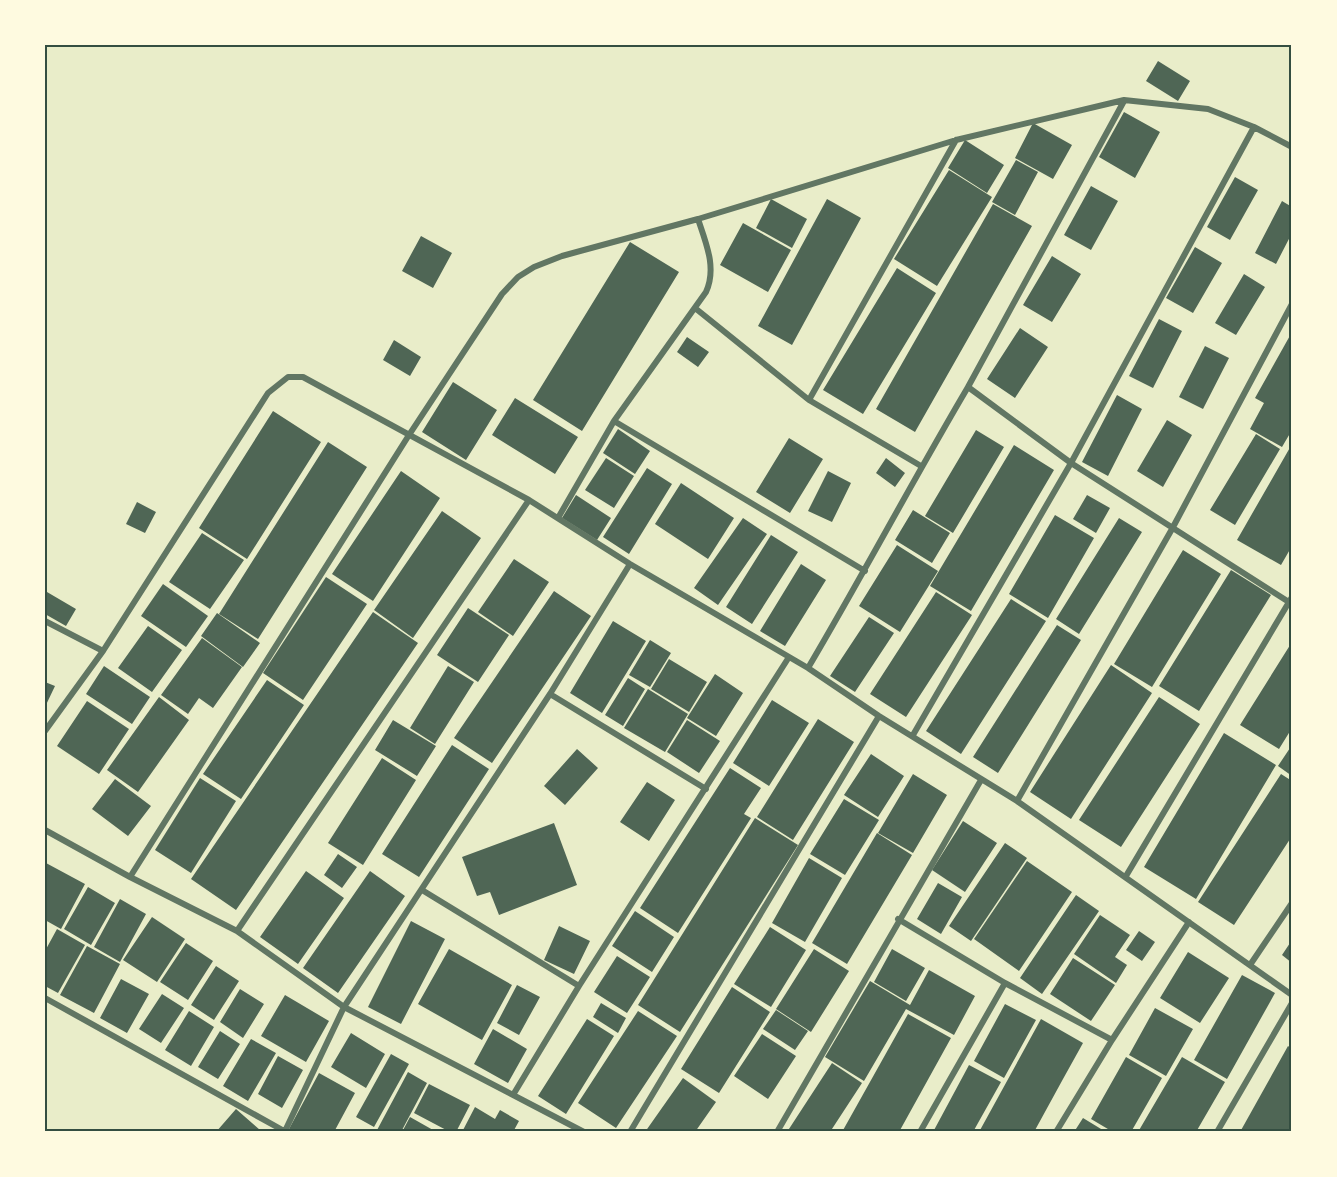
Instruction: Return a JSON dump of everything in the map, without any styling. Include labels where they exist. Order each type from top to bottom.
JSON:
[{"type":"street","points":[[808,668],[866,571],[921,466],[968,387],[1124,100]]},
{"type":"street","points":[[130,877],[409,435],[502,294],[518,277],[534,267],[562,256],[698,219],[956,140],[1124,100],[1208,109],[1254,127],[1292,147]]},
{"type":"street","points":[[913,735],[1071,463],[1254,127]]},
{"type":"street","points":[[809,400],[956,140]]},
{"type":"street","points":[[558,518],[614,422],[695,308],[711,281],[709,252],[698,219]]},
{"type":"street","points":[[1017,801],[1172,529],[1292,304]]},
{"type":"street","points":[[695,308],[809,400],[921,466]]},
{"type":"street","points":[[45,731],[103,651],[268,393],[288,377],[303,377],[529,500],[630,564],[808,668],[879,716],[1017,801],[1292,995]]},
{"type":"street","points":[[968,387],[1071,463],[1172,529],[1291,601],[1126,876]]},
{"type":"street","points":[[614,422],[866,571]]},
{"type":"street","points":[[237,931],[529,500]]},
{"type":"street","points":[[45,998],[286,1132],[344,1007],[550,694],[630,564]]},
{"type":"street","points":[[45,621],[103,651]]},
{"type":"street","points":[[513,1095],[579,986],[789,657]]},
{"type":"street","points":[[550,694],[706,789]]},
{"type":"street","points":[[630,1132],[879,716]]},
{"type":"street","points":[[777,1132],[898,919],[981,780]]},
{"type":"street","points":[[45,831],[237,931],[344,1007],[584,1132]]},
{"type":"street","points":[[422,890],[579,986]]},
{"type":"street","points":[[1250,965],[1292,903]]},
{"type":"street","points":[[898,919],[1005,983],[1112,1040]]},
{"type":"street","points":[[1056,1132],[1112,1040],[1189,922]]},
{"type":"street","points":[[920,1132],[1005,983]]},
{"type":"street","points":[[1218,1132],[1292,1003]]},
{"type":"building","points":[[1158,61],[1190,81],[1178,101],[1146,81]]},
{"type":"building","points":[[1124,112],[1160,132],[1135,178],[1099,157]]},
{"type":"building","points":[[1033,123],[1072,145],[1053,179],[1015,158]]},
{"type":"building","points":[[965,140],[1004,165],[987,193],[948,168]]},
{"type":"building","points":[[1016,160],[1038,172],[1015,215],[992,202]]},
{"type":"building","points":[[949,170],[992,197],[937,286],[894,259]]},
{"type":"building","points":[[1235,177],[1258,190],[1230,240],[1207,227]]},
{"type":"building","points":[[1091,186],[1118,201],[1091,250],[1064,235]]},
{"type":"building","points":[[771,199],[807,219],[792,248],[756,228]]},
{"type":"building","points":[[827,199],[861,218],[792,345],[758,326]]},
{"type":"building","points":[[1282,201],[1292,207],[1292,233],[1276,264],[1255,253]]},
{"type":"building","points":[[993,204],[1032,226],[915,432],[876,409]]},
{"type":"building","points":[[743,223],[791,250],[768,292],[720,265]]},
{"type":"building","points":[[421,236],[452,253],[433,288],[402,271]]},
{"type":"building","points":[[630,242],[679,272],[582,431],[533,400]]},
{"type":"building","points":[[1195,247],[1222,263],[1193,313],[1166,298]]},
{"type":"building","points":[[1052,256],[1081,274],[1052,322],[1023,305]]},
{"type":"building","points":[[897,268],[936,293],[863,414],[823,390]]},
{"type":"building","points":[[1244,274],[1265,287],[1236,335],[1215,323]]},
{"type":"building","points":[[1159,319],[1182,331],[1153,388],[1129,376]]},
{"type":"building","points":[[1020,328],[1048,347],[1015,398],[987,379]]},
{"type":"building","points":[[1292,332],[1292,430],[1282,447],[1250,429],[1264,403],[1255,398]]},
{"type":"building","points":[[687,337],[709,352],[698,367],[677,352]]},
{"type":"building","points":[[394,340],[421,357],[410,376],[383,360]]},
{"type":"building","points":[[1205,346],[1229,358],[1203,409],[1179,397]]},
{"type":"building","points":[[453,382],[497,410],[466,460],[422,432]]},
{"type":"building","points":[[1117,395],[1142,409],[1108,476],[1082,462]]},
{"type":"building","points":[[515,398],[578,437],[555,474],[492,435]]},
{"type":"building","points":[[273,411],[321,442],[247,559],[199,528]]},
{"type":"building","points":[[1167,420],[1192,435],[1163,487],[1137,471]]},
{"type":"building","points":[[618,429],[650,451],[635,474],[603,453]]},
{"type":"building","points":[[976,430],[1004,447],[953,533],[925,516]]},
{"type":"building","points":[[1256,434],[1280,449],[1235,525],[1210,510]]},
{"type":"building","points":[[789,438],[823,459],[790,513],[756,492]]},
{"type":"building","points":[[328,442],[367,467],[258,639],[219,614]]},
{"type":"building","points":[[1292,444],[1292,546],[1281,565],[1237,540]]},
{"type":"building","points":[[1014,445],[1054,470],[971,611],[930,586]]},
{"type":"building","points":[[606,458],[634,476],[614,508],[585,490]]},
{"type":"building","points":[[886,458],[905,473],[895,487],[876,473]]},
{"type":"building","points":[[647,468],[672,484],[629,554],[603,537]]},
{"type":"building","points":[[401,471],[440,498],[373,601],[332,574]]},
{"type":"building","points":[[828,471],[851,483],[832,522],[808,511]]},
{"type":"building","points":[[681,483],[734,518],[708,559],[655,524]]},
{"type":"building","points":[[576,495],[611,518],[597,540],[562,518]]},
{"type":"building","points":[[1087,495],[1110,508],[1096,533],[1073,519]]},
{"type":"building","points":[[137,502],[156,512],[145,533],[126,524]]},
{"type":"building","points":[[913,510],[950,533],[932,563],[895,540]]},
{"type":"building","points":[[442,511],[481,538],[413,638],[374,610]]},
{"type":"building","points":[[1055,515],[1094,538],[1048,618],[1009,594]]},
{"type":"building","points":[[743,518],[767,534],[718,605],[694,588]]},
{"type":"building","points":[[1119,518],[1142,532],[1079,634],[1056,619]]},
{"type":"building","points":[[202,533],[244,560],[210,609],[169,582]]},
{"type":"building","points":[[771,535],[798,552],[752,624],[726,607]]},
{"type":"building","points":[[897,545],[938,571],[900,632],[859,606]]},
{"type":"building","points":[[1183,550],[1221,574],[1152,687],[1114,664]]},
{"type":"building","points":[[514,559],[549,582],[513,636],[478,612]]},
{"type":"building","points":[[801,564],[826,580],[785,646],[760,631]]},
{"type":"building","points":[[1231,570],[1271,595],[1199,711],[1159,686]]},
{"type":"building","points":[[326,577],[367,604],[303,700],[263,673]]},
{"type":"building","points":[[163,584],[208,616],[186,647],[141,616]]},
{"type":"building","points":[[554,591],[591,616],[492,763],[454,738]]},
{"type":"building","points":[[47,592],[76,609],[66,626],[45,614]]},
{"type":"building","points":[[936,592],[972,615],[906,717],[870,694]]},
{"type":"building","points":[[1011,599],[1046,621],[961,754],[926,731]]},
{"type":"building","points":[[468,608],[509,635],[478,682],[437,655]]},
{"type":"building","points":[[373,612],[418,643],[236,910],[191,879]]},
{"type":"building","points":[[217,613],[260,643],[243,667],[201,636]]},
{"type":"building","points":[[869,617],[894,633],[855,692],[830,676]]},
{"type":"building","points":[[613,621],[646,641],[602,713],[570,693]]},
{"type":"building","points":[[1057,625],[1081,640],[998,773],[973,757]]},
{"type":"building","points":[[148,626],[182,650],[152,692],[118,668]]},
{"type":"building","points":[[202,638],[242,667],[213,708],[199,698],[188,714],[161,695]]},
{"type":"building","points":[[650,640],[671,653],[650,687],[629,675]]},
{"type":"building","points":[[1292,642],[1292,728],[1279,749],[1240,725]]},
{"type":"building","points":[[669,659],[707,682],[689,712],[651,689]]},
{"type":"building","points":[[1111,665],[1152,693],[1071,819],[1030,792]]},
{"type":"building","points":[[104,666],[150,697],[132,724],[86,694]]},
{"type":"building","points":[[448,666],[474,682],[435,744],[410,728]]},
{"type":"building","points":[[715,674],[743,693],[716,736],[687,718]]},
{"type":"building","points":[[628,678],[645,689],[623,726],[605,715]]},
{"type":"building","points":[[267,680],[304,705],[241,799],[203,774]]},
{"type":"building","points":[[45,682],[55,686],[45,707]]},
{"type":"building","points":[[648,689],[688,714],[665,752],[624,728]]},
{"type":"building","points":[[159,697],[189,720],[138,792],[107,770]]},
{"type":"building","points":[[1159,697],[1200,724],[1121,847],[1079,820]]},
{"type":"building","points":[[772,700],[809,723],[769,786],[733,763]]},
{"type":"building","points":[[87,701],[129,729],[99,774],[57,746]]},
{"type":"building","points":[[818,719],[854,742],[793,840],[757,817]]},
{"type":"building","points":[[393,720],[436,746],[417,776],[375,750]]},
{"type":"building","points":[[687,720],[720,741],[699,773],[667,752]]},
{"type":"building","points":[[1224,733],[1276,765],[1196,899],[1144,867]]},
{"type":"building","points":[[452,745],[489,769],[419,877],[382,854]]},
{"type":"building","points":[[1292,745],[1292,776],[1278,766]]},
{"type":"building","points":[[577,749],[598,768],[565,805],[544,786]]},
{"type":"building","points":[[871,754],[904,776],[878,817],[844,795]]},
{"type":"building","points":[[382,758],[416,780],[363,865],[328,843]]},
{"type":"building","points":[[730,768],[761,788],[744,814],[751,818],[678,933],[640,908]]},
{"type":"building","points":[[913,774],[947,795],[913,853],[878,833]]},
{"type":"building","points":[[1281,774],[1292,781],[1292,836],[1234,925],[1198,902]]},
{"type":"building","points":[[200,778],[236,801],[191,873],[155,850]]},
{"type":"building","points":[[115,779],[151,806],[128,836],[92,809]]},
{"type":"building","points":[[647,782],[675,800],[649,841],[620,822]]},
{"type":"building","points":[[844,799],[879,820],[845,875],[810,854]]},
{"type":"building","points":[[755,818],[798,845],[680,1032],[638,1005]]},
{"type":"building","points":[[963,821],[997,843],[965,892],[932,870]]},
{"type":"building","points":[[554,823],[577,885],[499,915],[490,892],[477,896],[462,857]]},
{"type":"building","points":[[877,833],[912,855],[847,964],[812,943]]},
{"type":"building","points":[[1005,843],[1027,858],[971,941],[949,926]]},
{"type":"building","points":[[338,854],[357,867],[342,888],[324,875]]},
{"type":"building","points":[[809,858],[842,878],[805,942],[772,923]]},
{"type":"building","points":[[1027,861],[1072,892],[1019,971],[974,939]]},
{"type":"building","points":[[46,863],[85,884],[61,929],[45,920]]},
{"type":"building","points":[[306,871],[344,898],[298,964],[260,937]]},
{"type":"building","points":[[370,871],[405,896],[338,993],[303,968]]},
{"type":"building","points":[[938,883],[962,897],[941,934],[917,919]]},
{"type":"building","points":[[88,887],[115,903],[91,945],[64,929]]},
{"type":"building","points":[[1076,895],[1099,911],[1042,994],[1020,978]]},
{"type":"building","points":[[120,899],[146,914],[120,962],[94,947]]},
{"type":"building","points":[[635,911],[674,937],[652,972],[612,946]]},
{"type":"building","points":[[1100,915],[1130,935],[1115,957],[1127,965],[1116,983],[1074,954]]},
{"type":"building","points":[[152,917],[185,939],[157,982],[123,960]]},
{"type":"building","points":[[411,921],[445,939],[401,1024],[368,1007]]},
{"type":"building","points":[[559,926],[590,941],[574,974],[544,960]]},
{"type":"building","points":[[770,927],[806,950],[771,1007],[734,984]]},
{"type":"building","points":[[57,929],[85,945],[58,993],[45,986],[45,951]]},
{"type":"building","points":[[1139,931],[1155,942],[1142,961],[1126,950]]},
{"type":"building","points":[[1292,940],[1292,963],[1282,955]]},
{"type":"building","points":[[186,943],[213,961],[188,1000],[160,982]]},
{"type":"building","points":[[87,946],[120,964],[94,1013],[60,995]]},
{"type":"building","points":[[449,949],[512,985],[482,1040],[418,1004]]},
{"type":"building","points":[[814,949],[849,971],[811,1032],[776,1009]]},
{"type":"building","points":[[892,949],[925,968],[906,1001],[874,982]]},
{"type":"building","points":[[1188,952],[1229,978],[1200,1023],[1160,998]]},
{"type":"building","points":[[617,956],[650,977],[627,1013],[594,992]]},
{"type":"building","points":[[1073,958],[1115,985],[1091,1021],[1050,994]]},
{"type":"building","points":[[216,966],[239,981],[214,1020],[191,1005]]},
{"type":"building","points":[[929,970],[975,996],[954,1035],[906,1009],[864,1081],[825,1057],[870,981],[910,1005]]},
{"type":"building","points":[[1242,975],[1275,993],[1227,1079],[1194,1060]]},
{"type":"building","points":[[121,979],[149,994],[127,1033],[100,1018]]},
{"type":"building","points":[[517,985],[540,997],[519,1035],[497,1023]]},
{"type":"building","points":[[732,987],[770,1012],[719,1093],[681,1069]]},
{"type":"building","points":[[240,989],[264,1004],[243,1038],[220,1022]]},
{"type":"building","points":[[162,994],[184,1008],[161,1043],[139,1029]]},
{"type":"building","points":[[285,995],[329,1021],[306,1062],[261,1036]]},
{"type":"building","points":[[601,1003],[626,1018],[618,1033],[593,1017]]},
{"type":"building","points":[[1005,1004],[1036,1020],[1004,1078],[974,1061]]},
{"type":"building","points":[[1155,1008],[1193,1029],[1166,1076],[1129,1055]]},
{"type":"building","points":[[776,1010],[808,1031],[795,1050],[763,1029]]},
{"type":"building","points":[[189,1011],[214,1027],[191,1066],[165,1050]]},
{"type":"building","points":[[638,1011],[677,1036],[616,1128],[578,1103]]},
{"type":"building","points":[[908,1014],[951,1038],[899,1132],[842,1132]]},
{"type":"building","points":[[587,1019],[614,1036],[566,1114],[538,1096]]},
{"type":"building","points":[[1041,1019],[1083,1043],[1034,1132],[979,1132]]},
{"type":"building","points":[[493,1029],[527,1049],[508,1083],[474,1064]]},
{"type":"building","points":[[220,1031],[240,1044],[218,1079],[198,1067]]},
{"type":"building","points":[[351,1033],[385,1054],[366,1088],[331,1067]]},
{"type":"building","points":[[762,1034],[796,1056],[768,1099],[734,1076]]},
{"type":"building","points":[[251,1039],[276,1053],[248,1101],[223,1086]]},
{"type":"building","points":[[1288,1046],[1292,1049],[1292,1127],[1289,1132],[1240,1132]]},
{"type":"building","points":[[391,1054],[409,1064],[374,1127],[356,1117]]},
{"type":"building","points":[[278,1056],[303,1070],[282,1108],[258,1094]]},
{"type":"building","points":[[1126,1057],[1162,1078],[1131,1132],[1113,1132],[1091,1119]]},
{"type":"building","points":[[1182,1057],[1225,1082],[1196,1132],[1138,1132]]},
{"type":"building","points":[[832,1063],[862,1083],[830,1132],[787,1132]]},
{"type":"building","points":[[969,1065],[1001,1082],[973,1132],[933,1132]]},
{"type":"building","points":[[408,1072],[427,1083],[401,1132],[376,1132]]},
{"type":"building","points":[[319,1073],[355,1093],[334,1132],[294,1132],[289,1129]]},
{"type":"building","points":[[683,1078],[716,1102],[695,1132],[645,1132]]},
{"type":"building","points":[[429,1084],[470,1105],[456,1132],[450,1132],[414,1113]]},
{"type":"building","points":[[475,1107],[495,1119],[500,1110],[519,1121],[513,1132],[462,1132]]},
{"type":"building","points":[[236,1109],[260,1130],[258,1132],[216,1132]]},
{"type":"building","points":[[410,1117],[433,1130],[438,1132],[402,1132]]},
{"type":"building","points":[[1083,1118],[1106,1132],[1074,1132]]}]
